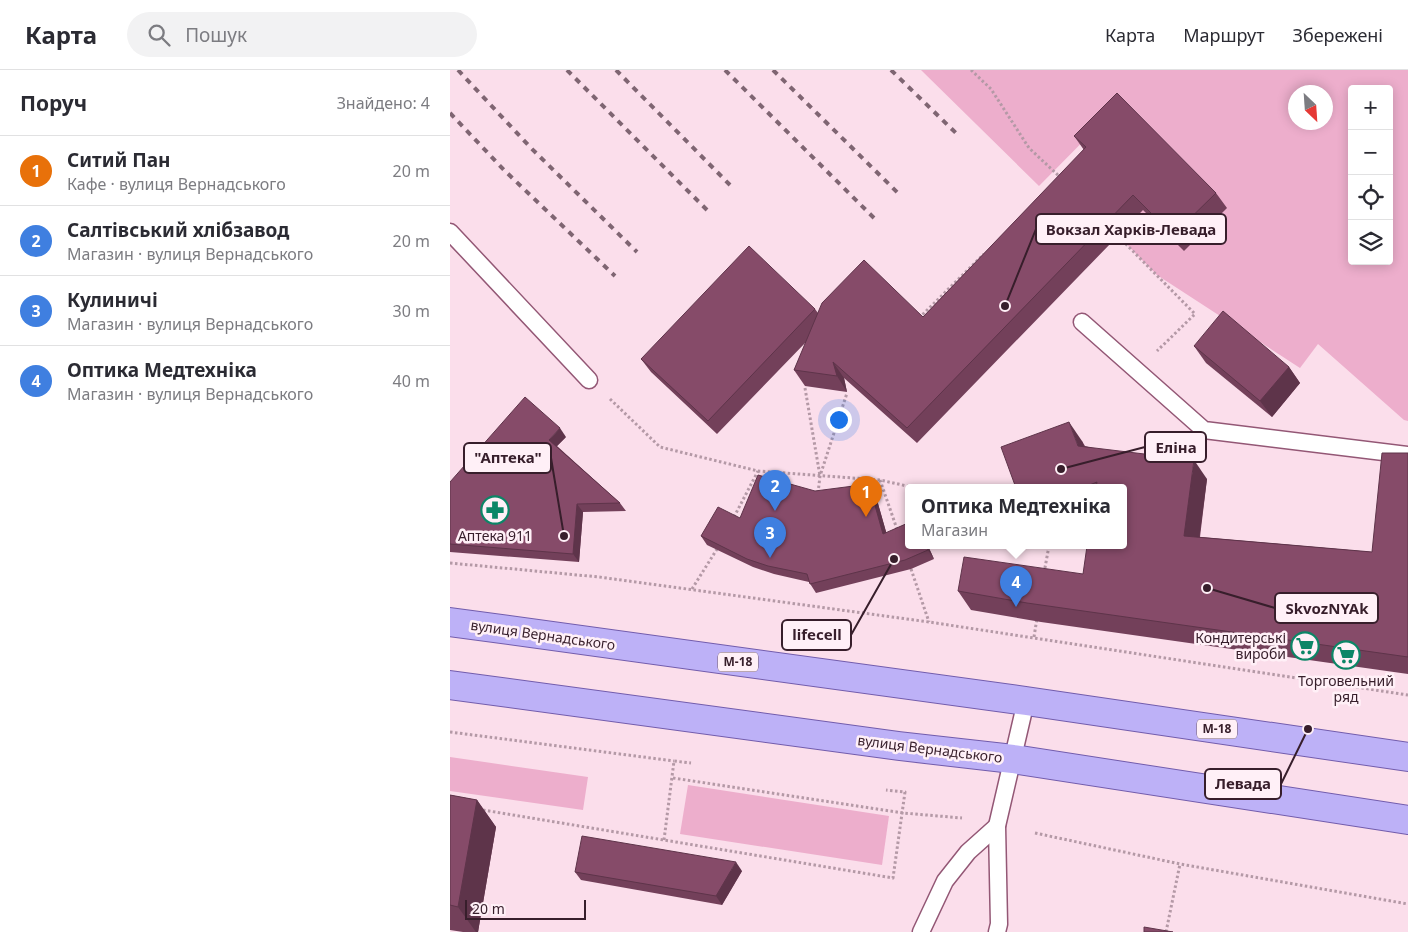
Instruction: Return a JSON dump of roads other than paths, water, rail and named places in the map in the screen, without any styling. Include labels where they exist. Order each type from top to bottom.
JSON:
[{"type":"main road","name":"вулиця Вернадського","points":[[450,622],[1026,701],[1408,757]]},
{"type":"main road","name":"вулиця Вернадського","points":[[450,685],[898,746],[1013,759],[1408,820]]},
{"type":"lane","points":[[450,232],[589,380]]},
{"type":"lane","points":[[1082,322],[1204,430],[1408,455]]},
{"type":"lane","points":[[996,932],[999,924],[997,826],[1026,701]]},
{"type":"lane","points":[[921,932],[945,881],[968,852],[997,826]]},
{"type":"railway","points":[[458,70],[531,148],[637,252]]},
{"type":"railway","points":[[567,70],[707,210]]},
{"type":"railway","points":[[616,70],[730,185]]},
{"type":"railway","points":[[725,70],[876,220]]},
{"type":"railway","points":[[773,70],[900,195]]},
{"type":"railway","points":[[891,70],[959,136]]},
{"type":"railway","points":[[450,113],[504,170],[615,276]]},
{"type":"place","name":"Вокзал Харків-Левада","points":[[1005,306]]},
{"type":"place","name":"Еліна","points":[[1061,469]]},
{"type":"place","name":"Аптека 911","points":[[495,510]]},
{"type":"place","name":"Салтівський хлібзавод","points":[[775,511]]},
{"type":"place","name":"Ситий Пан","points":[[866,517]]},
{"type":"place","name":"\"Аптека\"","points":[[564,536]]},
{"type":"place","name":"Кулиничі","points":[[770,558]]},
{"type":"place","name":"lifecell","points":[[894,559]]},
{"type":"place","name":"SkvozNYAk","points":[[1207,588]]},
{"type":"place","name":"Оптика Медтехніка","points":[[1016,607]]},
{"type":"place","name":"Кондитерські вироби","points":[[1305,646]]},
{"type":"place","name":"Торговельний ряд","points":[[1346,655]]},
{"type":"place","name":"Левада","points":[[1308,729]]}]
